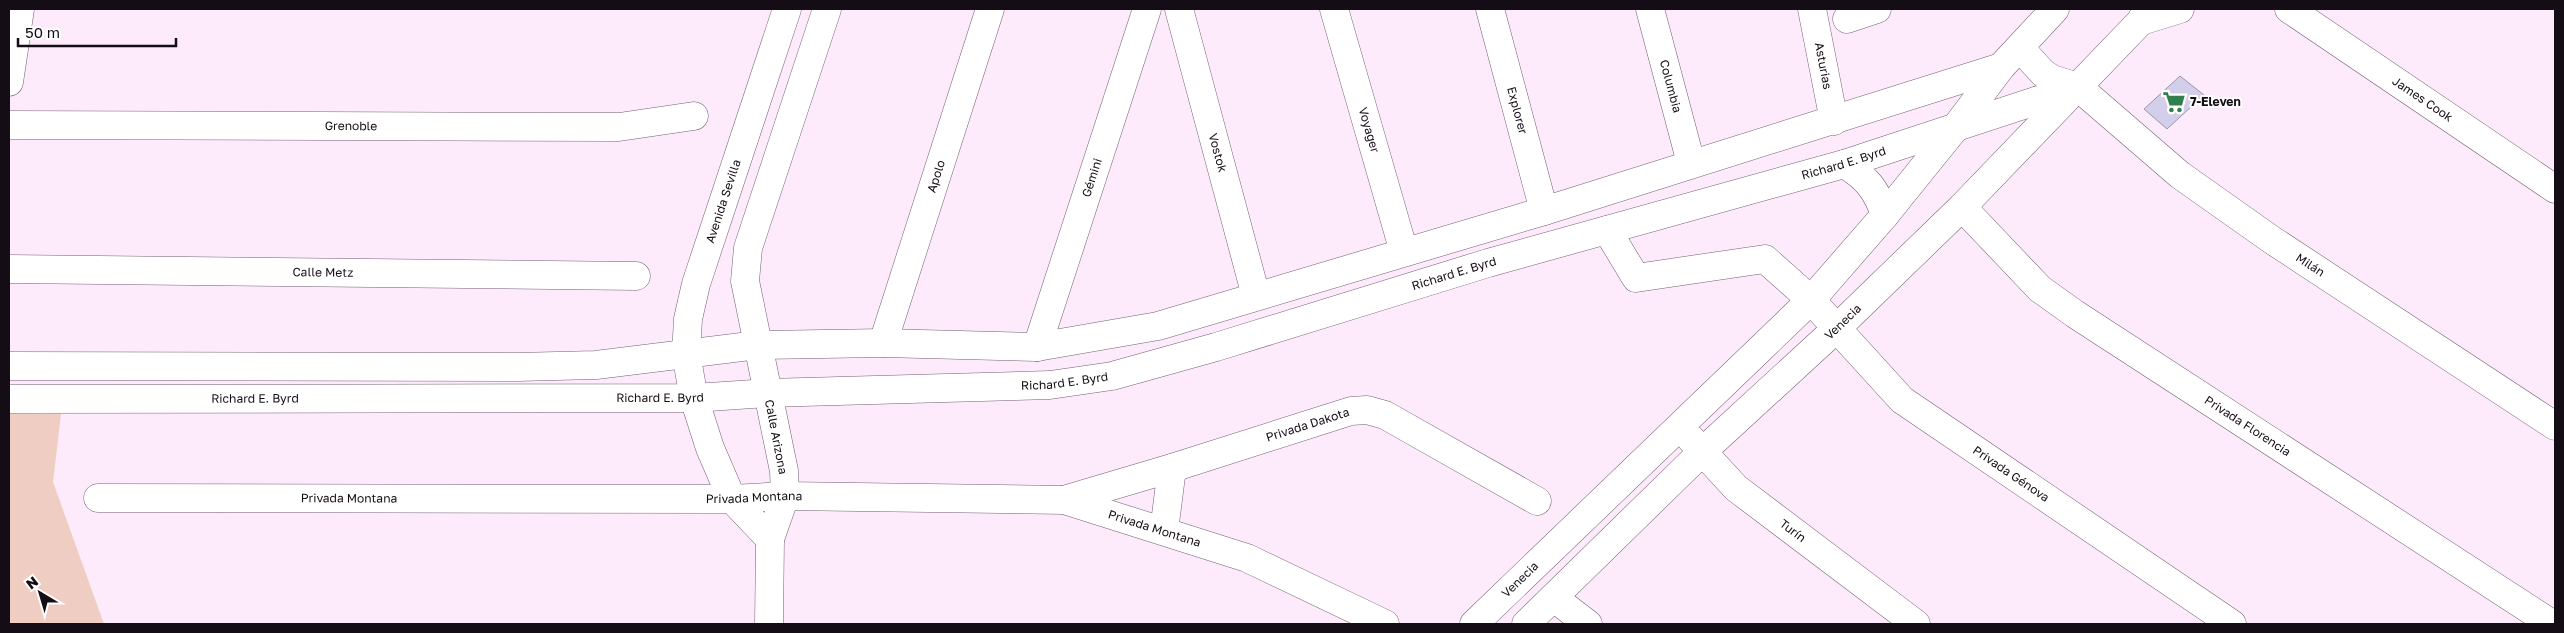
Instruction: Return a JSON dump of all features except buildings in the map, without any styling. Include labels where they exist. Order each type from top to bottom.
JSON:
[{"type":"street","points":[[9,82],[20,9]]},
{"type":"street","name":"Avenida Sevilla","points":[[694,398],[686,354],[688,319],[696,284],[786,9]]},
{"type":"street","points":[[768,393],[745,281],[748,248],[827,9]]},
{"type":"street","name":"Apolo","points":[[883,343],[990,9]]},
{"type":"street","name":"Gémini","points":[[1038,348],[1147,9]]},
{"type":"street","name":"Vostok","points":[[1179,9],[1256,296]]},
{"type":"street","name":"Voyager","points":[[1334,9],[1404,252]]},
{"type":"street","name":"Explorer","points":[[1490,9],[1544,211]]},
{"type":"street","name":"Columbia","points":[[1650,9],[1691,163]]},
{"type":"street","name":"Asturias","points":[[1812,9],[1834,121]]},
{"type":"street","points":[[1847,19],[1877,9]]},
{"type":"street","name":"Venecia","points":[[1474,624],[1811,300],[1885,215],[1956,127],[2001,67],[2055,9]]},
{"type":"street","points":[[2144,15],[2180,9]]},
{"type":"street","name":"James Cook","points":[[2289,9],[2555,189]]},
{"type":"street","name":"Venecia","points":[[1526,624],[1702,452],[1837,328],[1962,207],[2078,88],[2144,15]]},
{"type":"street","points":[[2020,48],[2043,73],[2052,79],[2078,88]]},
{"type":"street","points":[[9,366],[547,366],[596,365],[758,345],[883,343],[1038,348],[1158,326],[1544,211],[1691,163],[1834,121],[2001,67]]},
{"type":"street","name":"Richard E. Byrd","points":[[9,399],[694,398],[768,393],[1050,385],[1112,376],[1216,347],[1488,263],[1844,164],[2078,88]]},
{"type":"street","name":"Milán","points":[[2078,88],[2180,175],[2249,224],[2555,426]]},
{"type":"street","name":"Grenoble","points":[[9,125],[619,128],[694,116]]},
{"type":"street","points":[[1844,164],[1861,174],[1872,186],[1885,215]]},
{"type":"street","name":"Privada Florencia","points":[[1962,207],[2040,289],[2075,314],[2552,624]]},
{"type":"street","name":"Privada Génova","points":[[1607,230],[1636,278],[1765,259],[1811,300],[1902,400],[2232,624]]},
{"type":"street","name":"Calle Metz","points":[[9,270],[636,276]]},
{"type":"street","name":"Calle Arizona","points":[[768,393],[784,471],[786,496],[770,539],[770,624]]},
{"type":"street","points":[[694,398],[710,448],[732,499],[770,539]]},
{"type":"street","name":"Privada Dakota","points":[[1064,500],[1351,411],[1367,410],[1385,415],[1537,501]]},
{"type":"street","name":"Turín","points":[[1679,428],[1736,488],[1916,624]]},
{"type":"street","points":[[1164,531],[1172,468]]},
{"type":"street","name":"Privada Montana","points":[[98,498],[732,499],[786,496],[1064,500],[1248,558],[1386,624]]},
{"type":"street","points":[[1554,598],[1588,624]]},
{"type":"shaded area","points":[[9,414],[61,414],[53,482],[104,624],[9,624]]},
{"type":"place","name":"7-Eleven","points":[[2174,102]]}]
